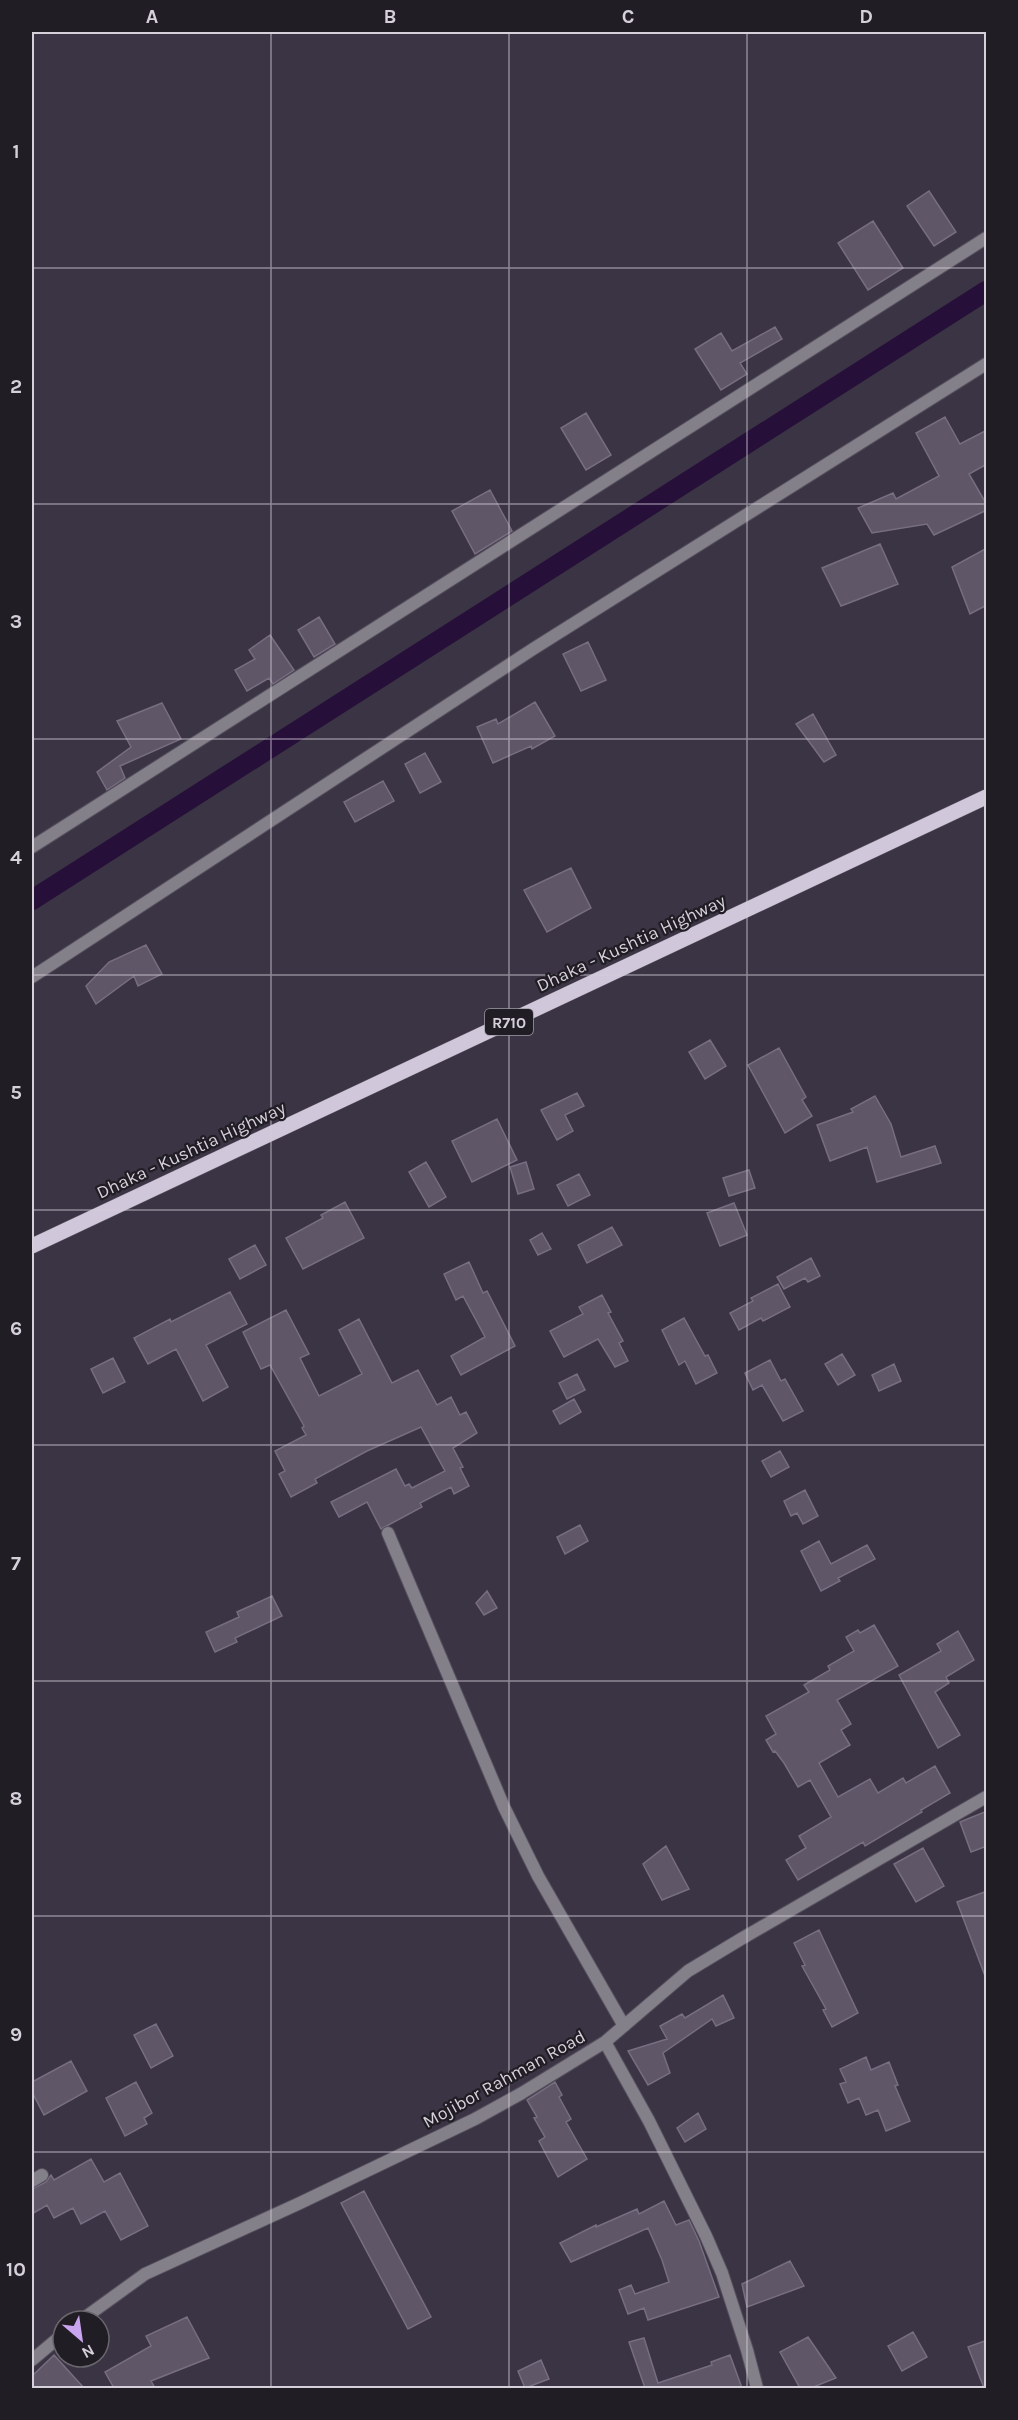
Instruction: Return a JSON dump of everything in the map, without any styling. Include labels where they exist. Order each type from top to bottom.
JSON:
[{"type":"main road","name":"Dhaka - Kushtia Highway","points":[[32,1246],[987,797]]},
{"type":"street","points":[[32,847],[987,238]]},
{"type":"street","points":[[32,977],[533,649],[987,364]]},
{"type":"street","points":[[388,1533],[504,1807],[538,1876],[624,2026]]},
{"type":"street","name":"Mojibor Rahman Road","points":[[97,2309],[145,2274],[476,2119],[562,2070],[605,2043],[688,1971],[987,1797]]},
{"type":"street","points":[[605,2043],[649,2121],[706,2236],[725,2283],[757,2388]]},
{"type":"street","points":[[32,2360],[51,2344]]},
{"type":"building","points":[[929,191],[956,232],[934,246],[907,206]]},
{"type":"building","points":[[873,221],[903,268],[868,290],[838,243]]},
{"type":"building","points":[[775,327],[782,339],[740,363],[747,374],[721,390],[695,349],[721,333],[732,351]]},
{"type":"building","points":[[586,413],[611,455],[586,470],[561,428]]},
{"type":"building","points":[[945,417],[960,444],[987,430],[987,464],[969,474],[987,505],[987,510],[934,535],[927,524],[872,533],[858,508],[893,493],[896,499],[939,476],[916,433]]},
{"type":"building","points":[[490,490],[512,531],[475,554],[452,511]]},
{"type":"building","points":[[880,544],[898,584],[841,606],[822,568]]},
{"type":"building","points":[[987,548],[987,605],[970,614],[952,567]]},
{"type":"building","points":[[319,617],[335,644],[314,657],[298,630]]},
{"type":"building","points":[[270,635],[294,670],[273,684],[269,678],[247,691],[235,670],[255,659],[249,650]]},
{"type":"building","points":[[588,642],[606,680],[581,691],[563,654]]},
{"type":"building","points":[[535,702],[555,736],[532,749],[531,746],[493,763],[477,727],[496,719],[498,724]]},
{"type":"building","points":[[162,703],[181,739],[120,766],[125,778],[107,790],[97,772],[131,747],[117,721]]},
{"type":"building","points":[[813,714],[836,755],[824,762],[796,724]]},
{"type":"building","points":[[425,753],[441,782],[420,793],[405,764]]},
{"type":"building","points":[[383,781],[394,801],[355,822],[344,802]]},
{"type":"building","points":[[571,868],[591,908],[547,932],[524,890]]},
{"type":"building","points":[[146,945],[162,974],[138,986],[134,976],[96,1004],[86,986],[109,962]]},
{"type":"building","points":[[710,1040],[726,1066],[705,1079],[689,1052]]},
{"type":"building","points":[[779,1048],[806,1097],[802,1100],[812,1116],[785,1133],[748,1065]]},
{"type":"building","points":[[577,1093],[584,1106],[565,1115],[573,1131],[557,1140],[541,1110]]},
{"type":"building","points":[[875,1096],[891,1124],[901,1157],[935,1146],[941,1163],[877,1182],[867,1147],[830,1161],[817,1125],[853,1112],[851,1109]]},
{"type":"building","points":[[497,1119],[517,1160],[472,1182],[452,1141]]},
{"type":"building","points":[[426,1162],[446,1197],[429,1207],[409,1172]]},
{"type":"building","points":[[526,1162],[534,1189],[518,1194],[510,1167]]},
{"type":"building","points":[[749,1170],[755,1188],[729,1196],[723,1178]]},
{"type":"building","points":[[579,1174],[590,1195],[568,1206],[557,1185]]},
{"type":"building","points":[[345,1202],[364,1238],[303,1269],[286,1238],[323,1218],[321,1215]]},
{"type":"building","points":[[734,1203],[747,1235],[720,1246],[707,1213]]},
{"type":"building","points":[[612,1227],[622,1245],[587,1263],[578,1245]]},
{"type":"building","points":[[542,1233],[551,1249],[538,1255],[530,1240]]},
{"type":"building","points":[[255,1245],[266,1265],[240,1279],[229,1259]]},
{"type":"building","points":[[811,1258],[820,1276],[808,1282],[805,1278],[784,1289],[777,1277]]},
{"type":"building","points":[[469,1262],[483,1293],[487,1291],[515,1346],[461,1375],[451,1356],[485,1337],[463,1296],[456,1300],[444,1274]]},
{"type":"building","points":[[778,1284],[790,1307],[763,1321],[761,1318],[739,1330],[730,1313],[753,1301],[751,1298]]},
{"type":"building","points":[[230,1292],[247,1324],[206,1345],[228,1387],[203,1401],[176,1349],[148,1364],[134,1338]]},
{"type":"building","points":[[602,1295],[611,1312],[608,1313],[623,1341],[619,1343],[628,1361],[615,1367],[598,1339],[564,1357],[550,1331],[583,1314],[579,1307]]},
{"type":"building","points":[[286,1310],[309,1354],[300,1358],[319,1396],[362,1374],[339,1330],[359,1319],[392,1383],[418,1370],[437,1405],[451,1397],[460,1415],[466,1412],[477,1433],[453,1448],[463,1467],[460,1468],[469,1486],[454,1494],[451,1487],[420,1503],[422,1507],[381,1529],[367,1502],[339,1517],[331,1502],[396,1469],[405,1486],[409,1484],[412,1488],[445,1471],[421,1427],[367,1451],[315,1479],[317,1483],[291,1497],[279,1474],[285,1471],[275,1451],[306,1435],[302,1428],[304,1426],[270,1365],[261,1369],[243,1332]]},
{"type":"building","points":[[684,1318],[717,1373],[696,1384],[685,1361],[679,1365],[662,1330]]},
{"type":"building","points":[[842,1354],[855,1375],[838,1385],[825,1364]]},
{"type":"building","points":[[113,1358],[125,1382],[103,1393],[91,1369]]},
{"type":"building","points":[[770,1360],[781,1381],[785,1379],[803,1411],[783,1421],[762,1385],[753,1390],[745,1373]]},
{"type":"building","points":[[894,1364],[901,1381],[879,1391],[872,1375]]},
{"type":"building","points":[[577,1374],[585,1390],[567,1399],[559,1383]]},
{"type":"building","points":[[574,1399],[581,1412],[560,1424],[553,1411]]},
{"type":"building","points":[[780,1451],[789,1467],[771,1477],[762,1461]]},
{"type":"building","points":[[805,1490],[818,1516],[803,1524],[797,1513],[791,1516],[784,1501]]},
{"type":"building","points":[[580,1525],[588,1541],[565,1554],[557,1537]]},
{"type":"building","points":[[819,1541],[831,1564],[867,1545],[875,1559],[838,1578],[840,1581],[821,1591],[801,1551]]},
{"type":"building","points":[[487,1591],[497,1608],[484,1615],[476,1603]]},
{"type":"building","points":[[272,1596],[282,1616],[235,1638],[237,1642],[215,1652],[206,1632],[239,1617],[237,1612]]},
{"type":"building","points":[[874,1625],[898,1666],[837,1700],[851,1724],[841,1730],[850,1745],[819,1763],[838,1797],[870,1779],[878,1793],[903,1778],[906,1783],[935,1766],[950,1793],[865,1846],[863,1842],[798,1880],[786,1860],[806,1848],[799,1836],[831,1817],[810,1780],[798,1787],[784,1763],[775,1751],[773,1752],[766,1740],[776,1734],[766,1716],[809,1692],[804,1685],[830,1670],[828,1666],[854,1651],[846,1637],[858,1630],[860,1633]]},
{"type":"building","points":[[958,1631],[974,1660],[946,1677],[949,1683],[935,1692],[960,1735],[938,1748],[899,1675],[941,1651],[937,1644]]},
{"type":"building","points":[[987,1811],[987,1846],[971,1852],[960,1822]]},
{"type":"building","points":[[666,1846],[689,1889],[662,1900],[643,1864]]},
{"type":"building","points":[[923,1848],[944,1886],[916,1902],[894,1864]]},
{"type":"building","points":[[987,1891],[987,1975],[985,1976],[957,1902]]},
{"type":"building","points":[[819,1930],[858,2013],[832,2027],[823,2010],[826,2009],[802,1966],[805,1965],[794,1943]]},
{"type":"building","points":[[723,1995],[734,2018],[716,2026],[712,2019],[663,2053],[670,2073],[648,2085],[628,2051],[667,2039],[660,2026],[682,2014],[685,2018]]},
{"type":"building","points":[[156,2024],[173,2056],[151,2068],[134,2035]]},
{"type":"building","points":[[866,2057],[871,2070],[889,2062],[898,2085],[895,2086],[910,2121],[886,2131],[878,2110],[866,2115],[859,2098],[848,2103],[840,2084],[846,2082],[840,2069]]},
{"type":"building","points":[[71,2061],[87,2091],[44,2115],[32,2092],[32,2082]]},
{"type":"building","points":[[136,2082],[152,2113],[144,2118],[147,2124],[125,2136],[106,2098]]},
{"type":"building","points":[[555,2082],[562,2095],[559,2097],[571,2119],[566,2122],[587,2159],[558,2177],[539,2141],[545,2137],[527,2100]]},
{"type":"building","points":[[698,2113],[706,2129],[685,2142],[677,2128]]},
{"type":"building","points":[[91,2159],[104,2182],[120,2173],[148,2226],[121,2240],[105,2211],[81,2224],[73,2208],[54,2218],[47,2205],[32,2214],[32,2189],[46,2182],[51,2175],[54,2180]]},
{"type":"building","points":[[364,2191],[431,2317],[408,2329],[341,2203]]},
{"type":"building","points":[[664,2201],[676,2225],[689,2220],[719,2297],[648,2320],[644,2308],[628,2314],[619,2290],[631,2285],[635,2294],[669,2282],[648,2228],[571,2262],[560,2243],[596,2225],[596,2227],[637,2209],[639,2214]]},
{"type":"building","points":[[790,2261],[804,2286],[747,2307],[742,2284]]},
{"type":"building","points":[[187,2317],[209,2358],[151,2381],[155,2388],[114,2388],[105,2372],[151,2346],[146,2336]]},
{"type":"building","points":[[913,2332],[927,2357],[902,2371],[888,2346]]},
{"type":"building","points":[[808,2337],[836,2378],[811,2388],[800,2388],[780,2352]]},
{"type":"building","points":[[644,2338],[658,2383],[712,2365],[711,2362],[730,2355],[742,2388],[645,2388],[629,2342]]},
{"type":"building","points":[[987,2340],[987,2388],[984,2388],[968,2347]]},
{"type":"building","points":[[51,2358],[51,2369],[67,2369],[84,2388],[32,2388],[32,2376]]},
{"type":"building","points":[[541,2360],[549,2379],[525,2388],[518,2371]]},
{"type":"waterway","points":[[32,900],[986,291]]}]
